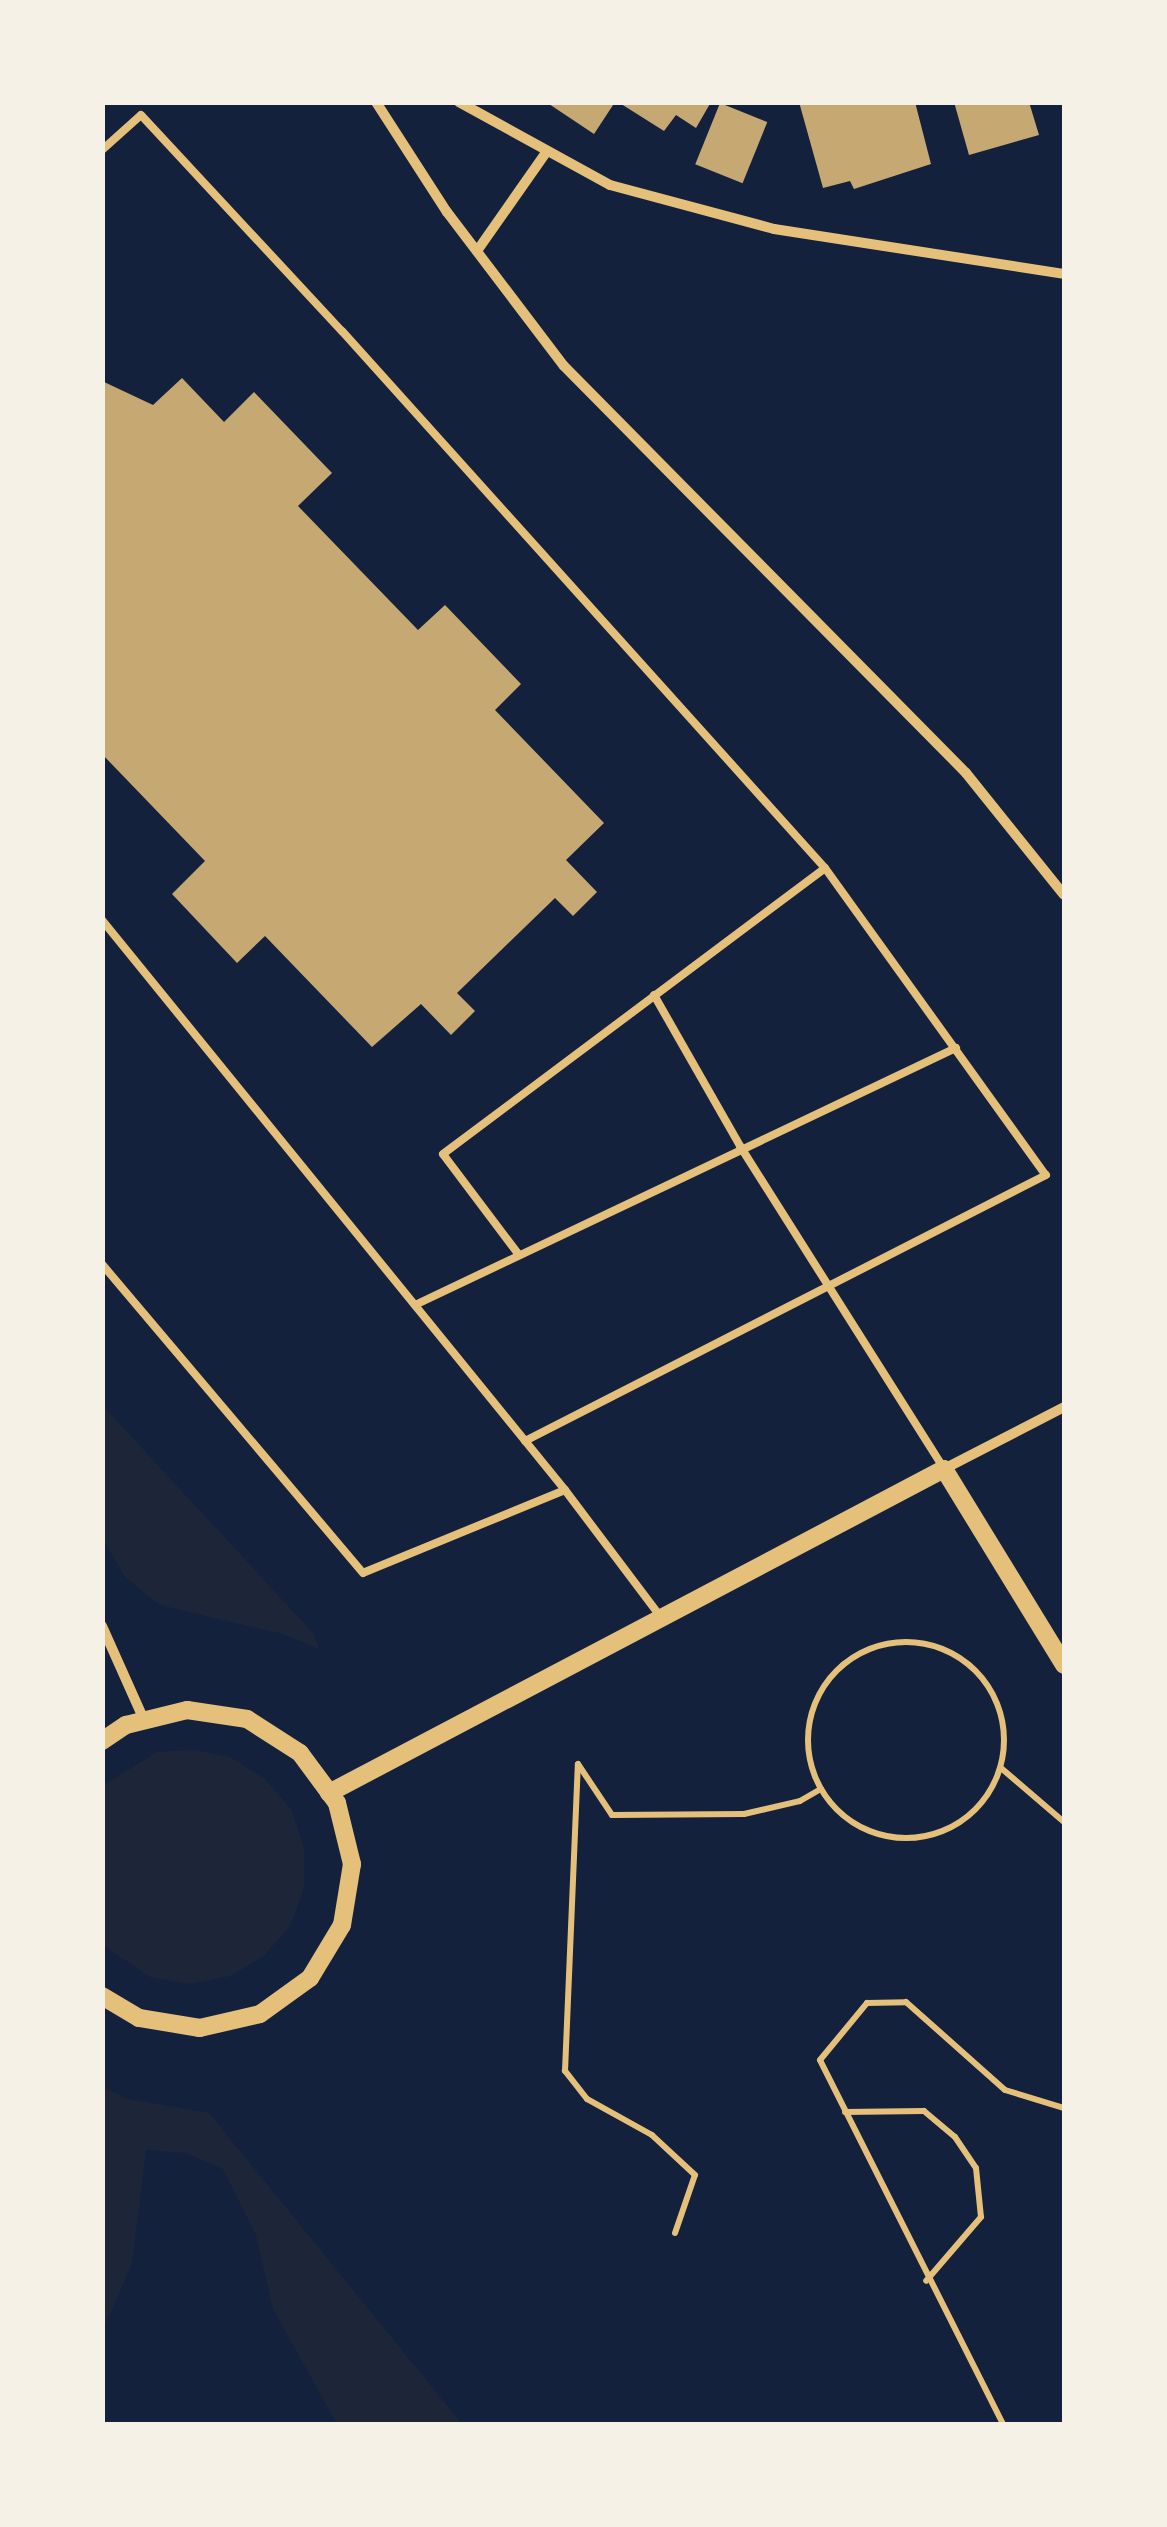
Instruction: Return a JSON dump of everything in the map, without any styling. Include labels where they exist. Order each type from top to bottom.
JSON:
[{"type":"street","points":[[376,102],[477,251],[564,366],[966,773],[1064,896]]},
{"type":"street","points":[[459,102],[610,186],[774,230],[1064,274]]},
{"type":"street","points":[[477,251],[546,151]]},
{"type":"street","points":[[330,1793],[660,1616],[1064,1407]]},
{"type":"street","points":[[944,1469],[1064,1665]]},
{"type":"street","points":[[102,1626],[144,1720]]},
{"type":"street","points":[[102,1741],[144,1720],[186,1710],[248,1720],[300,1753],[330,1793],[352,1864],[342,1925],[310,1978],[260,2014],[200,2028],[139,2018],[102,1996]]},
{"type":"lane","points":[[102,150],[141,115],[825,868],[1046,1175],[525,1441]]},
{"type":"lane","points":[[519,1255],[443,1154],[825,868]]},
{"type":"lane","points":[[102,920],[565,1490],[660,1616]]},
{"type":"lane","points":[[654,995],[740,1146],[944,1469]]},
{"type":"lane","points":[[415,1304],[740,1146],[956,1048]]},
{"type":"lane","points":[[102,1264],[363,1572],[565,1490]]},
{"type":"path","points":[[894,1642],[926,1644],[957,1656],[980,1677],[1004,1736],[1001,1768],[986,1798],[963,1821],[934,1834],[870,1832],[842,1814],[821,1789],[808,1758],[808,1726],[818,1694],[863,1651],[894,1642]]},
{"type":"path","points":[[675,2234],[695,2175],[652,2134],[587,2100],[565,2071],[578,1764],[612,1816],[744,1814],[800,1801],[821,1789]]},
{"type":"path","points":[[1001,1768],[1064,1822]]},
{"type":"path","points":[[1003,2424],[926,2282],[820,2060],[867,2003],[906,2002],[1005,2090],[1064,2108]]},
{"type":"path","points":[[845,2112],[924,2111],[955,2137],[976,2168],[981,2216],[926,2282]]},
{"type":"shaded area","points":[[103,1406],[314,1634],[319,1649],[283,1634],[160,1605],[126,1578],[103,1540]]},
{"type":"shaded area","points":[[194,1750],[230,1757],[265,1779],[291,1809],[304,1848],[304,1888],[290,1926],[264,1956],[230,1976],[189,1984],[150,1977],[103,1945],[102,1786],[157,1752]]},
{"type":"shaded area","points":[[103,2087],[127,2099],[209,2113],[462,2424],[337,2424],[273,2309],[256,2235],[223,2169],[186,2153],[146,2150],[132,2263],[103,2330]]},
{"type":"building","points":[[546,102],[615,102],[594,134]]},
{"type":"building","points":[[618,102],[711,102],[696,128],[676,115],[664,131]]},
{"type":"building","points":[[799,102],[915,102],[931,164],[854,189],[850,181],[823,188]]},
{"type":"building","points":[[954,102],[1029,102],[1039,135],[969,155]]},
{"type":"building","points":[[720,103],[767,122],[743,183],[695,164]]},
{"type":"building","points":[[182,378],[224,422],[254,392],[332,473],[298,506],[418,630],[445,605],[521,684],[495,710],[604,823],[566,860],[597,892],[573,916],[555,898],[457,993],[475,1011],[451,1035],[421,1004],[372,1047],[265,936],[237,963],[172,894],[205,861],[102,754],[102,381],[153,405]]}]
